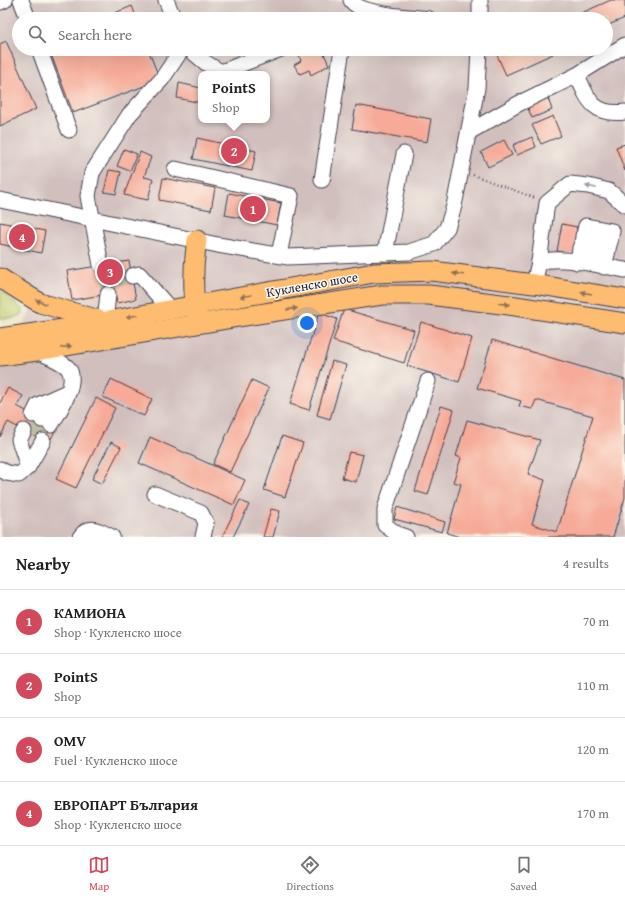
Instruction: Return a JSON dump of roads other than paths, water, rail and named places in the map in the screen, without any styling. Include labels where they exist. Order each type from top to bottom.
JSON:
[{"type":"main road","points":[[197,240],[194,262],[195,305],[198,324]]},
{"type":"main road","name":"Кукленско шосе","points":[[0,338],[105,322],[374,273],[432,271],[534,284],[625,299]]},
{"type":"main road","points":[[0,278],[40,303],[105,322]]},
{"type":"main road","name":"Кукленско шосе","points":[[0,356],[382,295],[430,295],[509,305],[625,323]]},
{"type":"main road","points":[[0,369],[30,352]]},
{"type":"street","points":[[0,2],[5,0]]},
{"type":"street","points":[[21,0],[25,12]]},
{"type":"street","points":[[166,0],[171,12]]},
{"type":"street","points":[[351,0],[353,3],[371,12]]},
{"type":"street","points":[[480,0],[480,12]]},
{"type":"street","points":[[613,52],[625,45]]},
{"type":"street","points":[[42,56],[69,130]]},
{"type":"street","points":[[101,265],[88,196],[92,173],[129,115],[162,79],[177,56]]},
{"type":"street","points":[[198,56],[219,71]]},
{"type":"street","points":[[224,71],[263,56]]},
{"type":"street","points":[[322,180],[341,56]]},
{"type":"street","points":[[0,200],[288,257],[409,252],[434,244],[447,228],[454,206],[469,132],[477,88],[479,56]]},
{"type":"street","points":[[469,132],[518,104],[577,75],[607,56]]},
{"type":"street","points":[[577,75],[588,100],[599,109],[615,113],[625,112]]},
{"type":"street","points":[[385,252],[404,154]]},
{"type":"street","points":[[175,169],[291,196],[279,255]]},
{"type":"street","points":[[534,284],[539,262],[547,203],[570,184],[588,186],[609,191],[625,205]]},
{"type":"street","points":[[539,262],[580,249],[607,254],[625,270]]},
{"type":"street","points":[[580,249],[607,254]]},
{"type":"street","points":[[132,276],[139,274],[170,309]]},
{"type":"street","points":[[105,322],[108,294]]},
{"type":"street","points":[[30,352],[57,361],[68,368],[71,378],[69,391],[42,420],[38,405],[69,391]]},
{"type":"street","points":[[406,537],[397,534],[385,525],[385,509],[428,381]]},
{"type":"street","points":[[0,469],[8,473],[18,475],[28,467],[34,436],[19,440],[28,467]]},
{"type":"street","points":[[155,494],[201,513],[206,523],[203,537]]},
{"type":"street","points":[[80,537],[90,528],[112,537]]},
{"type":"tunnel","points":[[108,294],[108,280],[132,276]]},
{"type":"tunnel","points":[[34,436],[42,420]]},
{"type":"place","name":"PointS","points":[[234,151]]},
{"type":"place","name":"КАМИОНА","points":[[253,209]]},
{"type":"place","name":"ЕВРОПАРТ България","points":[[22,237]]},
{"type":"place","name":"OMV","points":[[110,272]]}]
